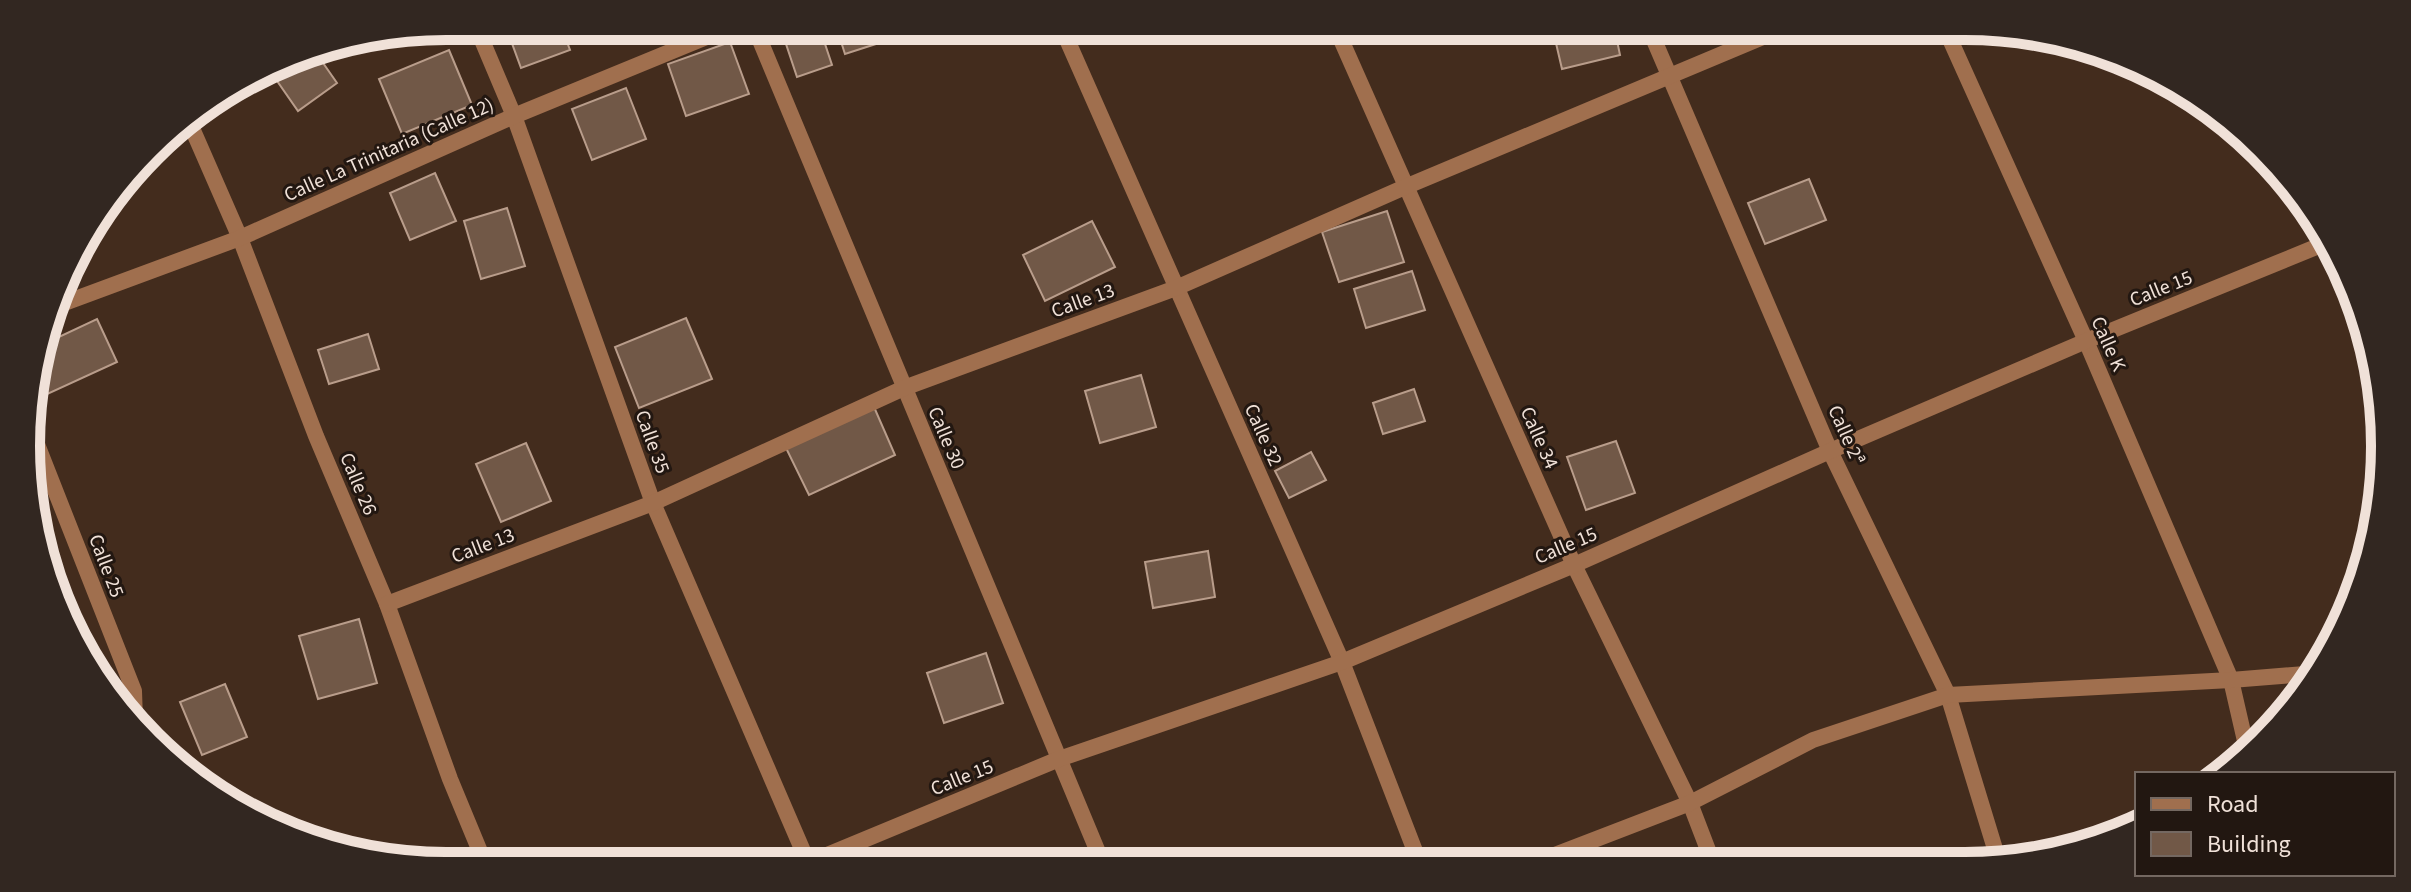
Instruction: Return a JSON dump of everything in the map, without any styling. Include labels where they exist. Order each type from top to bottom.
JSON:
[{"type":"street","name":"Calle 35","points":[[482,40],[514,116],[653,503],[803,852]]},
{"type":"street","name":"Calle La Trinitaria (Calle 12)","points":[[67,302],[240,238],[514,116],[699,40]]},
{"type":"street","name":"Calle 30","points":[[760,40],[1098,852]]},
{"type":"street","name":"Calle 32","points":[[1067,40],[1342,662],[1415,852]]},
{"type":"street","name":"Calle 34","points":[[1341,40],[1574,565],[1690,803],[1709,852]]},
{"type":"street","name":"Calle 2ª","points":[[1654,40],[1830,451],[1948,695],[1996,851]]},
{"type":"street","name":"Calle 13","points":[[387,604],[653,503],[904,388],[1176,288],[1405,187],[1754,40]]},
{"type":"street","name":"Calle K","points":[[1950,40],[2086,341],[2231,680],[2245,740]]},
{"type":"street","name":"Calle 26","points":[[192,129],[240,238],[316,436],[387,604],[450,779],[480,852]]},
{"type":"street","name":"Calle 15","points":[[837,852],[1059,759],[1342,662],[1574,565],[2086,341],[2319,246]]},
{"type":"street","name":"Calle 25","points":[[40,453],[134,691],[135,706]]},
{"type":"street","points":[[1563,852],[1690,803],[1813,740],[1948,695],[2301,674]]},
{"type":"building","points":[[511,40],[566,40],[570,50],[521,68]]},
{"type":"building","points":[[785,40],[824,40],[832,65],[797,77]]},
{"type":"building","points":[[840,40],[881,40],[882,42],[845,54]]},
{"type":"building","points":[[1555,40],[1617,40],[1620,55],[1562,69]]},
{"type":"building","points":[[730,42],[749,94],[686,116],[668,64]]},
{"type":"building","points":[[449,50],[472,105],[402,134],[379,79]]},
{"type":"building","points":[[321,60],[337,83],[298,111],[275,78]]},
{"type":"building","points":[[626,88],[646,139],[592,160],[572,109]]},
{"type":"building","points":[[435,173],[456,221],[410,240],[390,193]]},
{"type":"building","points":[[1809,179],[1826,220],[1765,244],[1748,203]]},
{"type":"building","points":[[507,208],[525,266],[481,279],[464,221]]},
{"type":"building","points":[[1387,211],[1404,262],[1339,282],[1322,232]]},
{"type":"building","points":[[1092,221],[1115,267],[1045,301],[1023,255]]},
{"type":"building","points":[[1412,271],[1425,310],[1366,328],[1354,289]]},
{"type":"building","points":[[686,318],[712,379],[639,408],[615,347]]},
{"type":"building","points":[[97,319],[117,362],[43,396],[55,339]]},
{"type":"building","points":[[368,334],[379,369],[329,384],[318,350]]},
{"type":"building","points":[[1141,375],[1156,427],[1100,443],[1085,391]]},
{"type":"building","points":[[1414,389],[1425,421],[1383,434],[1373,403]]},
{"type":"building","points":[[874,407],[895,455],[809,495],[786,448]]},
{"type":"building","points":[[1616,441],[1635,493],[1586,510],[1567,457]]},
{"type":"building","points":[[526,443],[551,501],[501,522],[476,464]]},
{"type":"building","points":[[1311,452],[1326,480],[1289,498],[1275,471]]},
{"type":"building","points":[[1208,551],[1215,597],[1153,608],[1145,562]]},
{"type":"building","points":[[359,619],[377,683],[318,699],[299,636]]},
{"type":"building","points":[[986,653],[1003,703],[944,723],[927,673]]},
{"type":"building","points":[[225,684],[247,737],[202,755],[180,702]]}]
